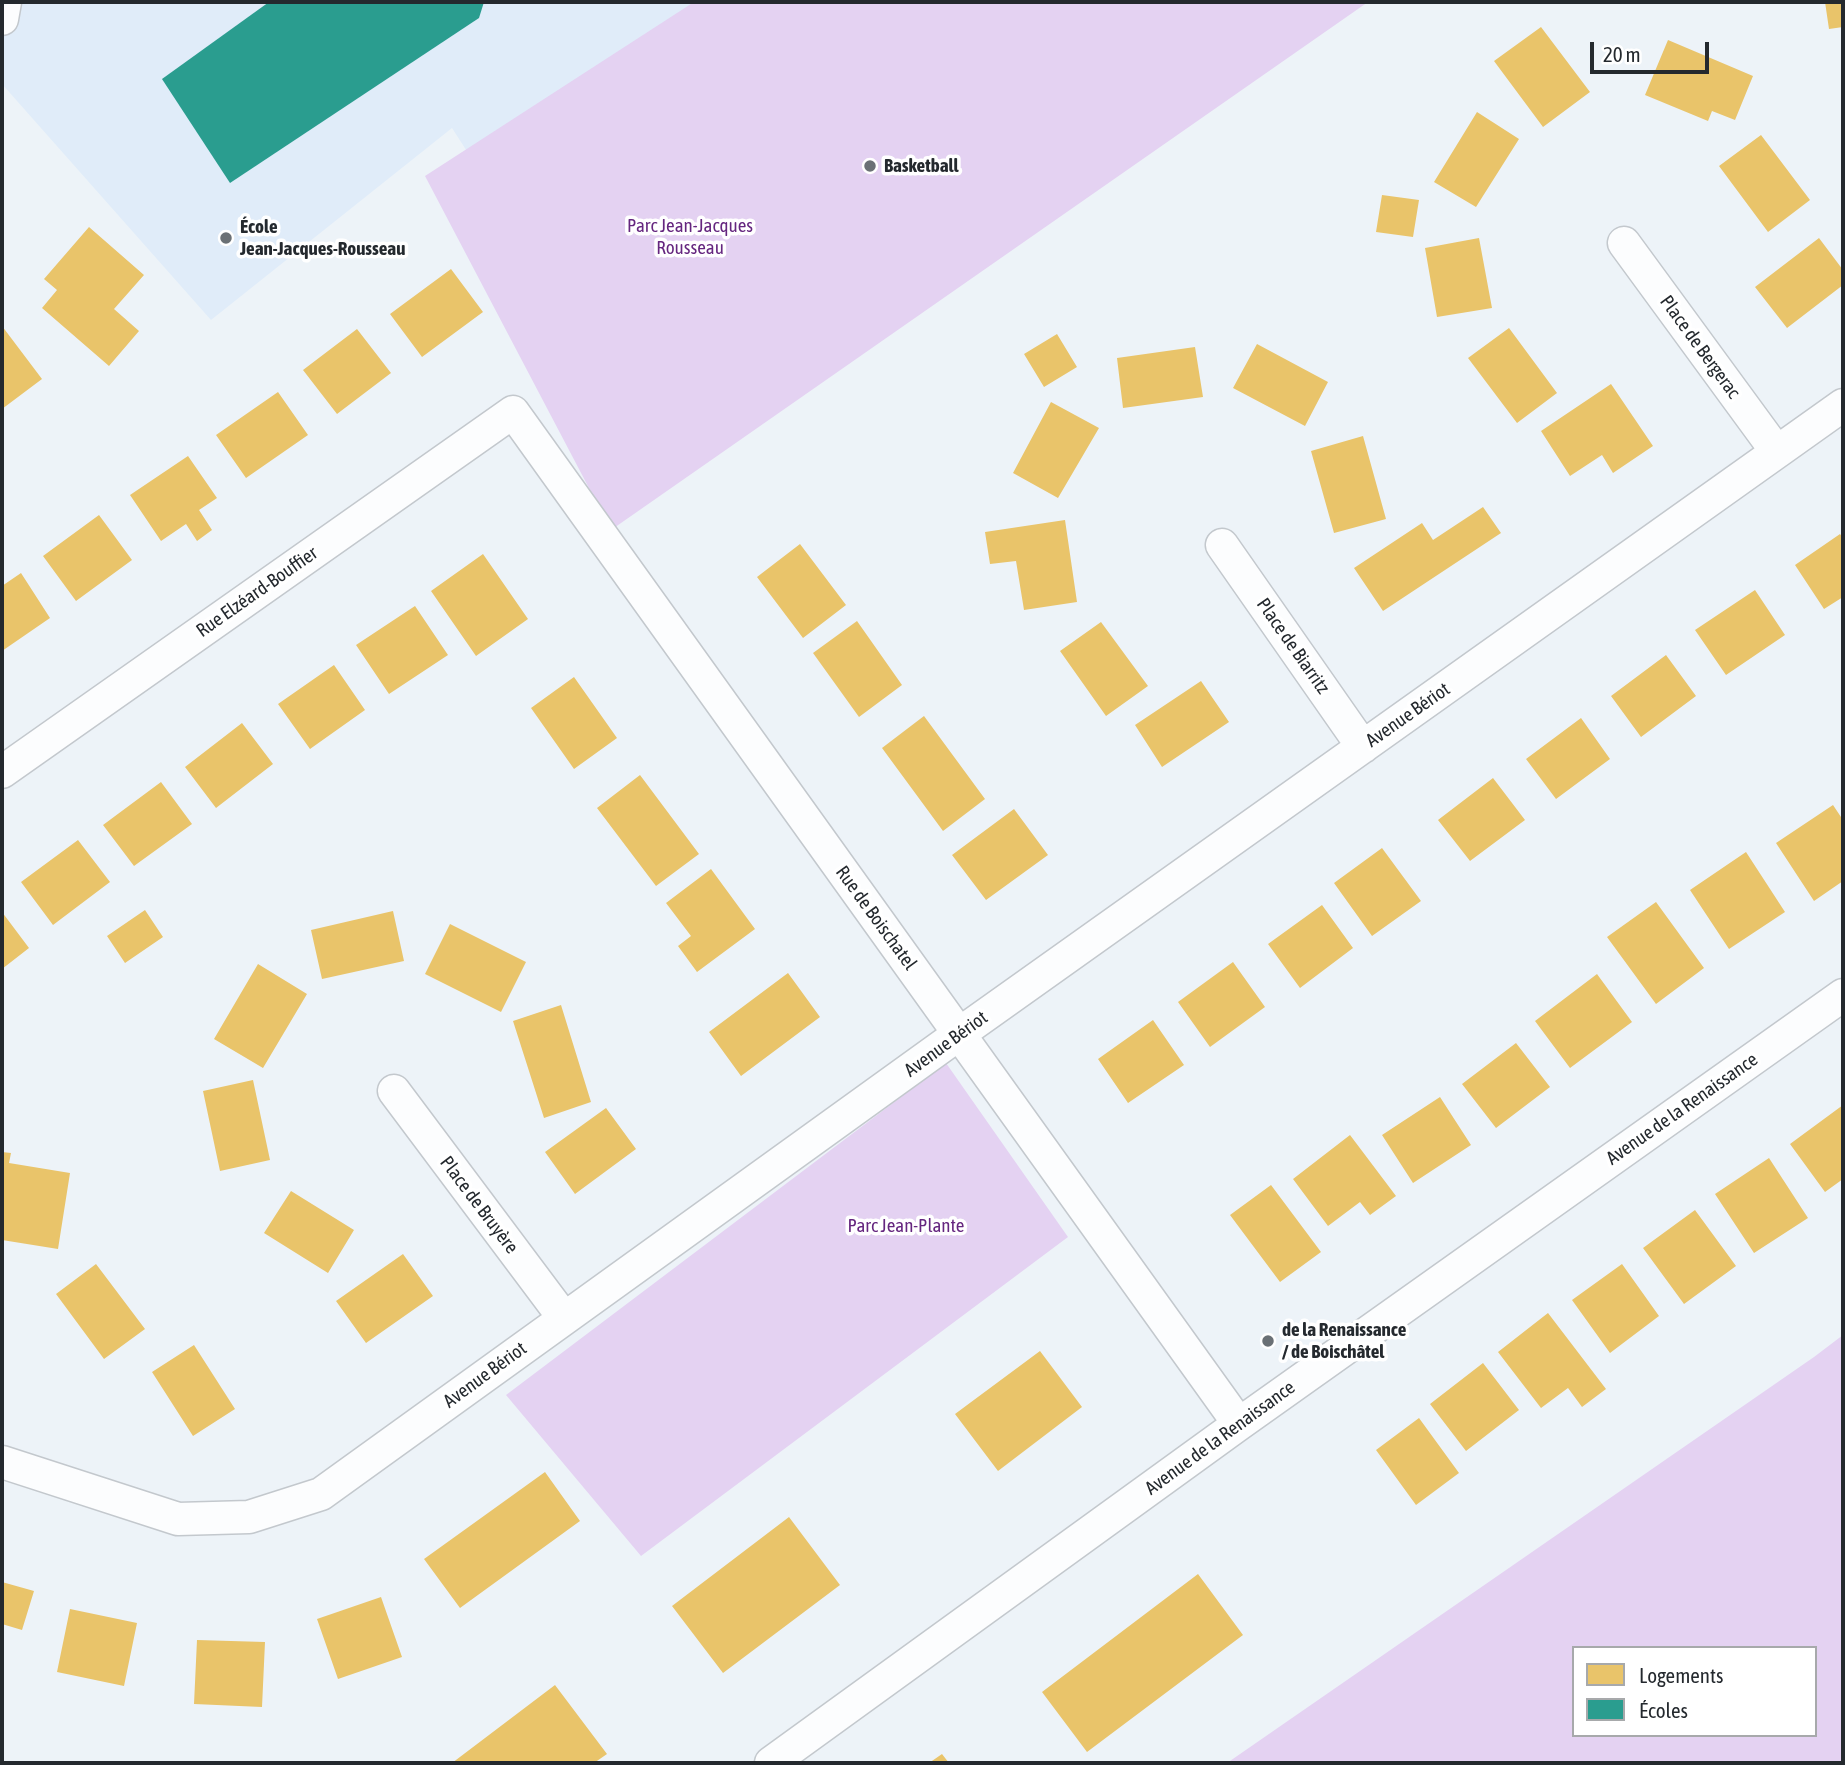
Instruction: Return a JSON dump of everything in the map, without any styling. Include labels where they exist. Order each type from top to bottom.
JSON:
[{"type":"street","points":[[2,19],[5,2]]},
{"type":"street","name":"Place de Bergerac","points":[[1624,243],[1777,452]]},
{"type":"street","name":"Avenue Bériot","points":[[2,1462],[178,1519],[249,1517],[321,1494],[960,1034],[1843,405]]},
{"type":"street","name":"Rue Elzéard-Bouffier","points":[[2,772],[513,412]]},
{"type":"street","name":"Rue de Boischatel","points":[[513,412],[1240,1424]]},
{"type":"street","name":"Place de Biarritz","points":[[1222,545],[1363,747]]},
{"type":"street","name":"Avenue de la Renaissance","points":[[771,1763],[1240,1424],[1843,995]]},
{"type":"street","name":"Place de Bruyère","points":[[394,1091],[564,1318]]},
{"type":"shaded area","name":"École Jean-Jacques-Rousseau","points":[[5,2],[698,2],[470,156],[452,128],[211,320],[2,84],[2,19]]},
{"type":"green space","name":"Parc Jean-Jacques Rousseau","points":[[694,2],[1368,2],[611,530],[425,176]]},
{"type":"green space","name":"Parc Jean-Plante","points":[[946,1063],[1068,1237],[641,1556],[506,1395]]},
{"type":"green space","points":[[1843,1335],[1843,1763],[1227,1763],[1814,1357]]},
{"type":"building: Logements","points":[[1825,2],[1843,2],[1843,27],[1829,29]]},
{"type":"building: Logements","points":[[1541,27],[1590,92],[1543,127],[1494,61]]},
{"type":"building: Logements","points":[[1668,40],[1753,76],[1735,120],[1712,111],[1708,121],[1645,95]]},
{"type":"building: Logements","points":[[1477,112],[1519,139],[1476,207],[1434,182]]},
{"type":"building: Logements","points":[[1761,135],[1810,200],[1768,232],[1719,166]]},
{"type":"building: Logements","points":[[1382,195],[1419,200],[1413,237],[1376,232]]},
{"type":"building: Logements","points":[[89,227],[144,275],[114,309],[139,331],[109,366],[42,308],[57,290],[44,279]]},
{"type":"building: Logements","points":[[1479,238],[1492,308],[1437,317],[1425,248]]},
{"type":"building: Logements","points":[[1819,238],[1843,270],[1843,285],[1787,328],[1755,287]]},
{"type":"building: Logements","points":[[451,269],[483,312],[422,357],[390,314]]},
{"type":"building: Logements","points":[[2,326],[42,379],[2,409]]},
{"type":"building: Logements","points":[[1509,328],[1557,393],[1517,423],[1468,358]]},
{"type":"building: Logements","points":[[357,329],[391,373],[337,414],[303,370]]},
{"type":"building: Logements","points":[[1057,334],[1077,367],[1044,387],[1024,354]]},
{"type":"building: Logements","points":[[1257,344],[1328,382],[1305,426],[1233,388]]},
{"type":"building: Logements","points":[[1195,347],[1203,397],[1123,408],[1117,358]]},
{"type":"building: Logements","points":[[1611,384],[1653,446],[1613,473],[1602,455],[1570,476],[1541,431]]},
{"type":"building: Logements","points":[[278,392],[308,435],[246,478],[216,435]]},
{"type":"building: Logements","points":[[1051,402],[1099,428],[1058,498],[1013,473]]},
{"type":"building: Logements","points":[[1363,436],[1386,519],[1334,533],[1311,451]]},
{"type":"building: Logements","points":[[188,456],[217,498],[199,510],[212,530],[197,541],[186,524],[161,541],[130,495]]},
{"type":"building: Logements","points":[[1483,507],[1501,533],[1383,611],[1354,568],[1422,523],[1433,540]]},
{"type":"building: Logements","points":[[99,515],[132,560],[76,601],[43,556]]},
{"type":"building: Logements","points":[[1065,520],[1077,602],[1024,610],[1016,561],[990,564],[985,532]]},
{"type":"building: Logements","points":[[1840,534],[1843,538],[1843,597],[1824,609],[1795,565]]},
{"type":"building: Logements","points":[[800,544],[846,605],[803,638],[757,577]]},
{"type":"building: Logements","points":[[483,554],[528,619],[476,656],[431,591]]},
{"type":"building: Logements","points":[[21,573],[50,618],[2,651],[2,586]]},
{"type":"building: Logements","points":[[1755,590],[1785,635],[1726,675],[1695,630]]},
{"type":"building: Logements","points":[[415,606],[448,655],[389,694],[356,645]]},
{"type":"building: Logements","points":[[857,621],[902,685],[859,717],[813,653]]},
{"type":"building: Logements","points":[[1101,622],[1148,686],[1106,716],[1060,651]]},
{"type":"building: Logements","points":[[1666,655],[1696,696],[1641,737],[1611,696]]},
{"type":"building: Logements","points":[[334,665],[365,710],[310,749],[278,704]]},
{"type":"building: Logements","points":[[574,677],[617,738],[574,769],[531,708]]},
{"type":"building: Logements","points":[[1201,681],[1229,722],[1162,767],[1135,725]]},
{"type":"building: Logements","points":[[924,716],[985,799],[943,831],[882,748]]},
{"type":"building: Logements","points":[[1581,718],[1610,759],[1556,799],[1526,759]]},
{"type":"building: Logements","points":[[242,723],[273,764],[216,808],[185,767]]},
{"type":"building: Logements","points":[[640,775],[699,854],[656,886],[597,808]]},
{"type":"building: Logements","points":[[1493,778],[1525,820],[1470,861],[1438,820]]},
{"type":"building: Logements","points":[[161,782],[192,824],[134,866],[103,825]]},
{"type":"building: Logements","points":[[1833,805],[1843,820],[1843,881],[1814,901],[1776,843]]},
{"type":"building: Logements","points":[[1014,809],[1048,855],[986,900],[952,855]]},
{"type":"building: Logements","points":[[78,840],[110,882],[53,925],[21,882]]},
{"type":"building: Logements","points":[[1382,848],[1421,901],[1372,936],[1334,883]]},
{"type":"building: Logements","points":[[1746,852],[1785,912],[1729,949],[1690,890]]},
{"type":"building: Logements","points":[[711,869],[755,929],[697,972],[678,946],[691,936],[666,903]]},
{"type":"building: Logements","points":[[1656,902],[1704,968],[1656,1004],[1607,937]]},
{"type":"building: Logements","points":[[1322,905],[1353,948],[1300,988],[1268,944]]},
{"type":"building: Logements","points":[[145,910],[163,937],[125,963],[107,936]]},
{"type":"building: Logements","points":[[393,911],[404,961],[322,979],[311,930]]},
{"type":"building: Logements","points":[[2,912],[29,948],[2,969]]},
{"type":"building: Logements","points":[[450,924],[526,962],[501,1012],[425,974]]},
{"type":"building: Logements","points":[[1233,962],[1265,1007],[1210,1047],[1178,1002]]},
{"type":"building: Logements","points":[[258,964],[307,994],[263,1068],[214,1039]]},
{"type":"building: Logements","points":[[788,973],[820,1017],[741,1076],[709,1032]]},
{"type":"building: Logements","points":[[1597,974],[1632,1022],[1570,1068],[1535,1021]]},
{"type":"building: Logements","points":[[561,1005],[591,1102],[544,1118],[513,1021]]},
{"type":"building: Logements","points":[[1153,1020],[1184,1065],[1128,1103],[1098,1059]]},
{"type":"building: Logements","points":[[1516,1043],[1550,1087],[1496,1128],[1462,1084]]},
{"type":"building: Logements","points":[[253,1080],[270,1160],[220,1171],[203,1091]]},
{"type":"building: Logements","points":[[1440,1097],[1471,1145],[1413,1183],[1382,1135]]},
{"type":"building: Logements","points":[[1843,1105],[1843,1179],[1825,1192],[1790,1144]]},
{"type":"building: Logements","points":[[606,1108],[636,1149],[575,1194],[545,1152]]},
{"type":"building: Logements","points":[[1350,1135],[1396,1196],[1370,1215],[1360,1202],[1328,1226],[1293,1179]]},
{"type":"building: Logements","points":[[2,1152],[11,1153],[9,1163],[70,1173],[58,1249],[2,1240]]},
{"type":"building: Logements","points":[[1769,1158],[1808,1218],[1754,1253],[1715,1194]]},
{"type":"building: Logements","points":[[1271,1185],[1321,1252],[1280,1282],[1230,1215]]},
{"type":"building: Logements","points":[[291,1191],[354,1230],[328,1273],[264,1233]]},
{"type":"building: Logements","points":[[1695,1210],[1736,1266],[1684,1304],[1643,1248]]},
{"type":"building: Logements","points":[[403,1254],[433,1296],[366,1343],[336,1301]]},
{"type":"building: Logements","points":[[96,1264],[145,1329],[104,1359],[56,1294]]},
{"type":"building: Logements","points":[[1622,1264],[1659,1316],[1610,1353],[1572,1300]]},
{"type":"building: Logements","points":[[1548,1313],[1606,1389],[1582,1407],[1568,1388],[1541,1408],[1498,1352]]},
{"type":"building: Logements","points":[[194,1345],[235,1409],[193,1436],[152,1372]]},
{"type":"building: Logements","points":[[1040,1351],[1082,1407],[998,1471],[955,1414]]},
{"type":"building: Logements","points":[[1483,1363],[1519,1410],[1466,1451],[1430,1404]]},
{"type":"building: Logements","points":[[1419,1418],[1459,1473],[1416,1505],[1376,1450]]},
{"type":"building: Logements","points":[[545,1472],[580,1521],[460,1608],[424,1559]]},
{"type":"building: Logements","points":[[789,1517],[840,1585],[723,1673],[672,1606]]},
{"type":"building: Logements","points":[[1198,1574],[1243,1635],[1087,1752],[1042,1692]]},
{"type":"building: Logements","points":[[2,1582],[34,1591],[22,1630],[2,1624]]},
{"type":"building: Logements","points":[[381,1597],[402,1657],[338,1679],[317,1619]]},
{"type":"building: Logements","points":[[70,1609],[137,1623],[124,1686],[57,1672]]},
{"type":"building: Logements","points":[[197,1640],[265,1642],[262,1707],[194,1704]]},
{"type":"building: Logements","points":[[555,1685],[607,1754],[594,1763],[452,1763]]},
{"type":"building: Logements","points":[[942,1754],[949,1763],[929,1763]]},
{"type":"building: Écoles","points":[[269,2],[484,2],[479,18],[230,183],[162,79]]},
{"type":"place","name":"Basketball","points":[[870,166]]},
{"type":"place","name":"École Jean-Jacques-Rousseau","points":[[226,238]]},
{"type":"place","name":"de la Renaissance / de Boischâtel","points":[[1268,1341]]}]
